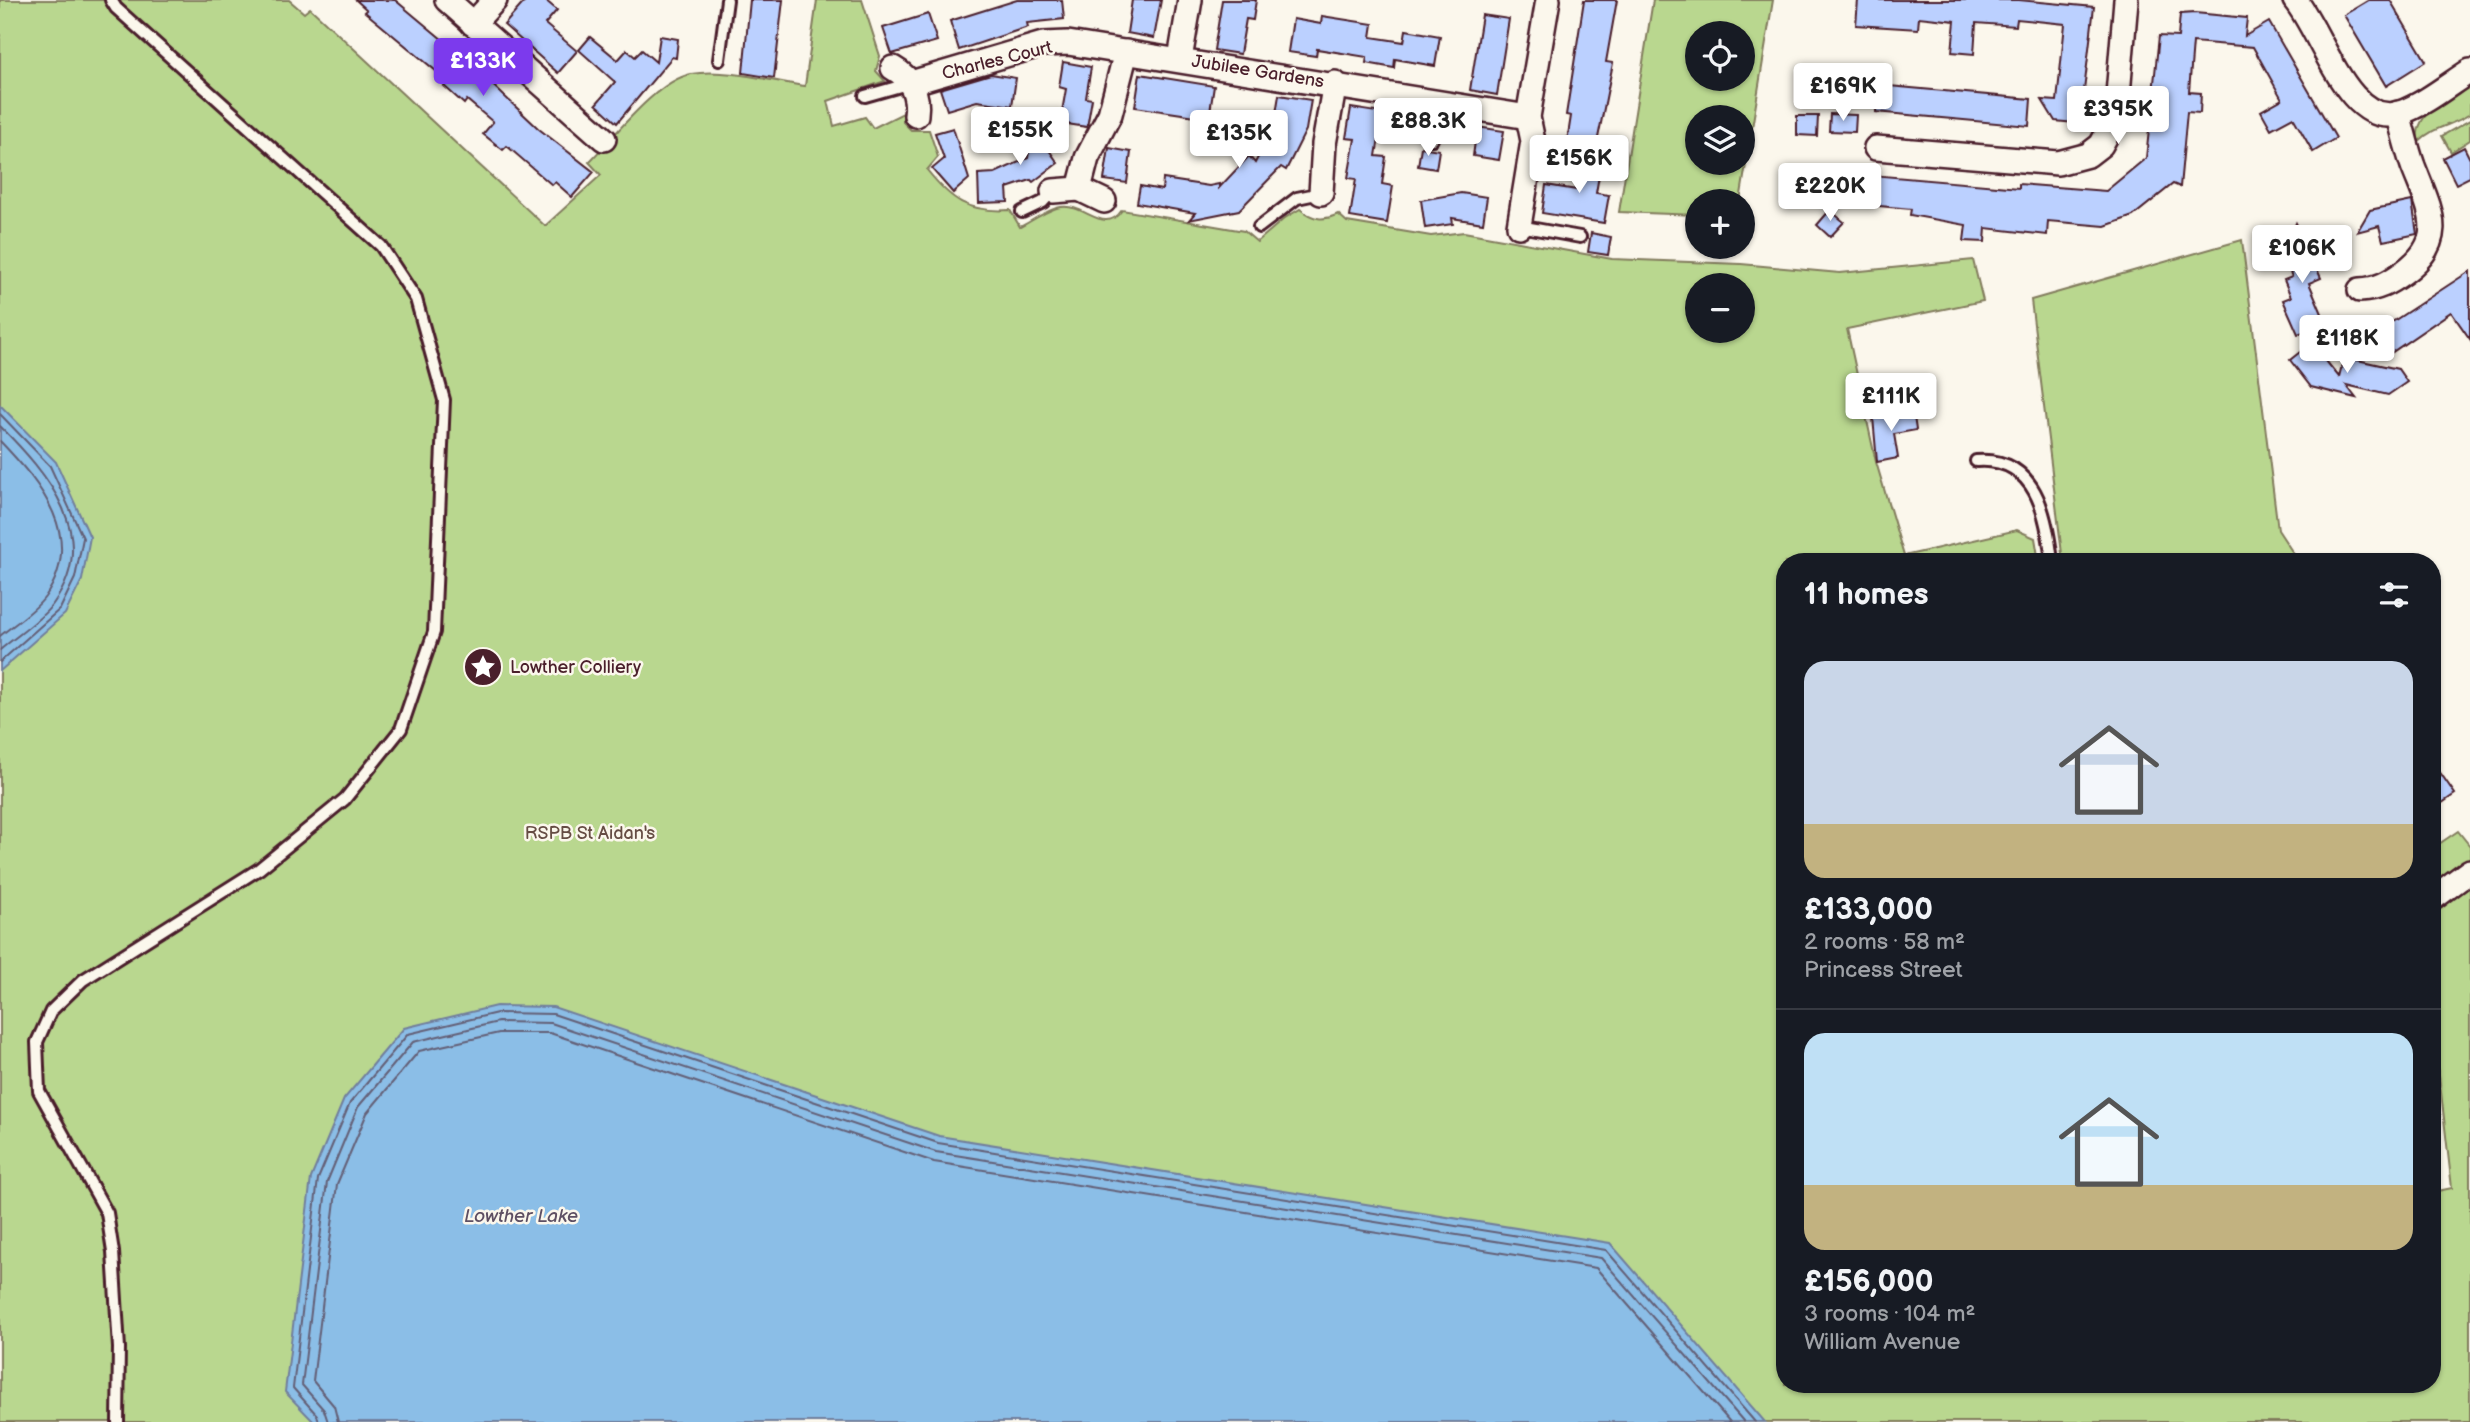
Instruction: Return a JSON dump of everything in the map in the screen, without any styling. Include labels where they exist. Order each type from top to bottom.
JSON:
[{"type":"street","points":[[447,0],[604,139]]},
{"type":"street","points":[[473,24],[495,0]]},
{"type":"street","points":[[1180,59],[1190,0]]},
{"type":"street","points":[[1519,226],[1533,141],[1528,117],[1548,0]]},
{"type":"street","points":[[1876,148],[2059,163],[2088,155],[2110,133],[2116,118],[2126,0]]},
{"type":"street","points":[[2295,0],[2363,108],[2374,114],[2398,113],[2470,71]]},
{"type":"street","name":"Charles Court","points":[[911,83],[1043,44],[1068,43],[1180,59]]},
{"type":"street","points":[[1080,189],[1087,158],[1110,114],[1126,52]]},
{"type":"street","name":"Jubilee Gardens","points":[[1180,59],[1528,117]]},
{"type":"street","points":[[893,68],[911,83],[917,101],[916,115]]},
{"type":"street","name":"Jubilee Gardens","points":[[1321,193],[1324,144],[1335,83]]},
{"type":"street","points":[[2360,290],[2387,284],[2420,260],[2429,247],[2433,231],[2431,214],[2408,151],[2398,113]]},
{"type":"street","points":[[1053,191],[1080,189],[1104,201]]},
{"type":"street","points":[[2441,892],[2470,871]]},
{"type":"lane","points":[[111,0],[116,8],[186,73],[381,246],[416,299],[444,400],[435,632],[401,729],[345,799],[259,869],[83,980],[51,1011],[37,1042],[39,1091],[107,1213],[118,1335],[118,1422]]},
{"type":"lane","points":[[719,60],[727,0]]},
{"type":"lane","points":[[865,96],[911,83]]},
{"type":"lane","points":[[1432,139],[1438,101]]},
{"type":"lane","points":[[1022,212],[1043,202],[1053,191]]},
{"type":"lane","points":[[1259,227],[1297,198],[1321,193]]},
{"type":"lane","points":[[1519,226],[1580,237]]},
{"type":"lane","points":[[1976,461],[1997,459],[2026,480],[2038,495],[2048,524],[2051,553]]},
{"type":"green space","name":"RSPB St Aidan's","points":[[0,0],[289,0],[304,13],[310,8],[545,226],[601,175],[589,162],[636,111],[664,87],[691,74],[704,73],[733,74],[805,86],[817,0],[862,0],[880,56],[876,71],[885,81],[828,101],[834,126],[865,117],[873,128],[903,113],[903,122],[911,130],[929,130],[938,157],[927,170],[944,189],[972,207],[1010,210],[1020,227],[1061,207],[1078,209],[1109,220],[1122,210],[1244,231],[1257,242],[1300,209],[1319,218],[1338,214],[1347,222],[1431,236],[1464,232],[1612,259],[1741,264],[1840,273],[1973,260],[1983,301],[1847,329],[1876,462],[1903,553],[1776,553],[1776,1393],[2441,1393],[2441,1190],[2452,1188],[2441,1092],[2441,906],[2470,884],[2470,1422],[0,1422]]},
{"type":"green space","points":[[1653,0],[1773,0],[1755,110],[1755,105],[1685,105],[1685,175],[1744,175],[1742,189],[1685,189],[1685,215],[1619,212]]},
{"type":"green space","points":[[2470,87],[2470,114],[2431,132],[2418,142],[2421,122],[2427,115],[2442,102]]},
{"type":"green space","points":[[2470,120],[2470,140],[2451,152],[2442,136]]},
{"type":"green space","points":[[2242,240],[2278,530],[2293,553],[2062,553],[2031,300]]},
{"type":"green space","name":"RSPB St Aidan's","points":[[2017,530],[2035,538],[2038,553],[1917,553]]},
{"type":"green space","points":[[2458,831],[2470,846],[2470,863],[2441,886],[2441,843]]},
{"type":"water","points":[[0,405],[56,462],[90,537],[82,580],[65,614],[0,671]]},
{"type":"water","name":"Lowther Lake","points":[[496,1006],[553,1007],[939,1136],[1610,1243],[1765,1422],[314,1422],[285,1392],[311,1178],[344,1099],[404,1028]]},
{"type":"building","points":[[356,0],[395,0],[461,55],[539,129],[594,172],[572,197],[555,182],[552,185],[507,146],[503,150],[483,134],[493,122],[467,100],[464,104],[444,86],[448,81],[365,12],[367,10]]},
{"type":"building","points":[[526,0],[545,0],[557,10],[545,24],[577,51],[558,73],[504,25]]},
{"type":"building","points":[[750,0],[783,0],[774,78],[743,73]]},
{"type":"building","points":[[1017,0],[1062,0],[1064,19],[1027,23],[1028,27],[959,50],[950,21]]},
{"type":"building","points":[[1132,0],[1161,0],[1154,38],[1127,33]]},
{"type":"building","points":[[1222,0],[1256,0],[1253,20],[1246,19],[1240,54],[1214,50]]},
{"type":"building","points":[[1584,0],[1617,0],[1606,62],[1613,63],[1595,153],[1566,148],[1571,116],[1566,115]]},
{"type":"building","points":[[1858,0],[2019,0],[2094,7],[2083,99],[2087,99],[2085,124],[2055,121],[2042,100],[2057,101],[2065,24],[2017,19],[2016,26],[1976,23],[1974,54],[1952,52],[1955,21],[1919,17],[1918,29],[1856,25]]},
{"type":"building","points":[[2369,0],[2390,0],[2426,61],[2386,86],[2344,15]]},
{"type":"building","points":[[928,14],[937,41],[892,54],[883,28]]},
{"type":"building","points":[[2180,14],[2247,18],[2245,36],[2269,22],[2336,138],[2313,152],[2293,117],[2271,129],[2261,111],[2282,99],[2253,47],[2193,42],[2189,92],[2201,93],[2200,113],[2187,112],[2180,187],[2173,184],[2133,216],[2105,226],[2048,221],[2047,235],[1986,228],[1985,242],[1964,241],[1966,225],[1910,215],[1911,209],[1869,205],[1872,175],[2019,188],[2019,184],[2106,191],[2146,158],[2159,36],[2178,37]]},
{"type":"building","points":[[1482,15],[1509,19],[1497,95],[1470,90]]},
{"type":"building","points":[[1322,16],[1373,24],[1371,37],[1404,42],[1406,30],[1440,36],[1435,66],[1395,59],[1394,68],[1366,63],[1367,57],[1317,49],[1316,56],[1288,52],[1293,19],[1321,24]]},
{"type":"building","points":[[660,36],[678,39],[676,58],[672,57],[617,123],[596,104],[615,82],[579,50],[590,37],[618,60],[627,50],[635,57],[642,50],[656,62]]},
{"type":"building","points":[[1063,62],[1091,67],[1086,98],[1092,99],[1087,127],[1060,123],[1066,89],[1059,87]]},
{"type":"building","points":[[991,74],[1016,78],[1012,106],[977,101],[947,110],[940,89]]},
{"type":"building","points":[[1140,74],[1214,86],[1209,118],[1135,107]]},
{"type":"building","points":[[1878,85],[2031,99],[2029,126],[1876,112]]},
{"type":"building","points":[[1279,95],[1311,100],[1306,130],[1286,170],[1281,167],[1239,210],[1189,220],[1195,213],[1137,203],[1140,186],[1162,190],[1163,179],[1209,186],[1219,184],[1219,188],[1249,156],[1255,163],[1274,126]]},
{"type":"building","points":[[1351,108],[1383,113],[1376,156],[1386,157],[1382,184],[1393,186],[1387,223],[1350,217],[1356,179],[1348,178],[1355,139],[1346,138]]},
{"type":"building","points":[[1213,114],[1231,117],[1228,135],[1210,132]]},
{"type":"building","points":[[1830,114],[1856,115],[1855,132],[1829,131]]},
{"type":"building","points":[[1797,116],[1818,116],[1817,136],[1797,135]]},
{"type":"building","points":[[1034,119],[1053,122],[1049,150],[1058,163],[1033,182],[1031,180],[1007,188],[1008,202],[979,203],[978,174],[995,173],[1028,158]]},
{"type":"building","points":[[1477,127],[1504,131],[1499,160],[1473,156]]},
{"type":"building","points":[[953,128],[969,179],[953,193],[932,169],[944,159],[935,133]]},
{"type":"building","points":[[1421,147],[1439,150],[1436,169],[1418,166]]},
{"type":"building","points":[[2464,147],[2470,159],[2470,177],[2456,184],[2443,158]]},
{"type":"building","points":[[1109,148],[1131,152],[1127,183],[1104,180]]},
{"type":"building","points":[[1582,154],[1602,158],[1596,193],[1609,195],[1604,223],[1542,213],[1546,185],[1577,190]]},
{"type":"building","points":[[1461,193],[1487,197],[1483,223],[1452,218],[1453,224],[1425,228],[1421,200]]},
{"type":"building","points":[[2412,201],[2417,234],[2383,241],[2379,226],[2357,232],[2370,210]]},
{"type":"building","points":[[1830,210],[1844,222],[1830,237],[1817,225]]},
{"type":"building","points":[[2296,223],[2321,278],[2309,283],[2326,323],[2298,334],[2283,300],[2291,297],[2284,280],[2292,277],[2283,254]]},
{"type":"building","points":[[1591,233],[1611,237],[1608,255],[1588,252]]},
{"type":"building","points":[[2470,271],[2470,339],[2451,312],[2388,355],[2376,338],[2383,334],[2380,330]]},
{"type":"building","points":[[2305,348],[2318,351],[2339,377],[2344,357],[2398,369],[2407,382],[2388,395],[2346,385],[2356,398],[2311,387],[2290,360]]},
{"type":"building","points":[[1913,410],[1916,430],[1894,434],[1898,458],[1877,462],[1873,417]]},
{"type":"building","points":[[2441,774],[2455,794],[2441,804]]},
{"type":"place","name":"Lowther Colliery","points":[[483,667]]}]
